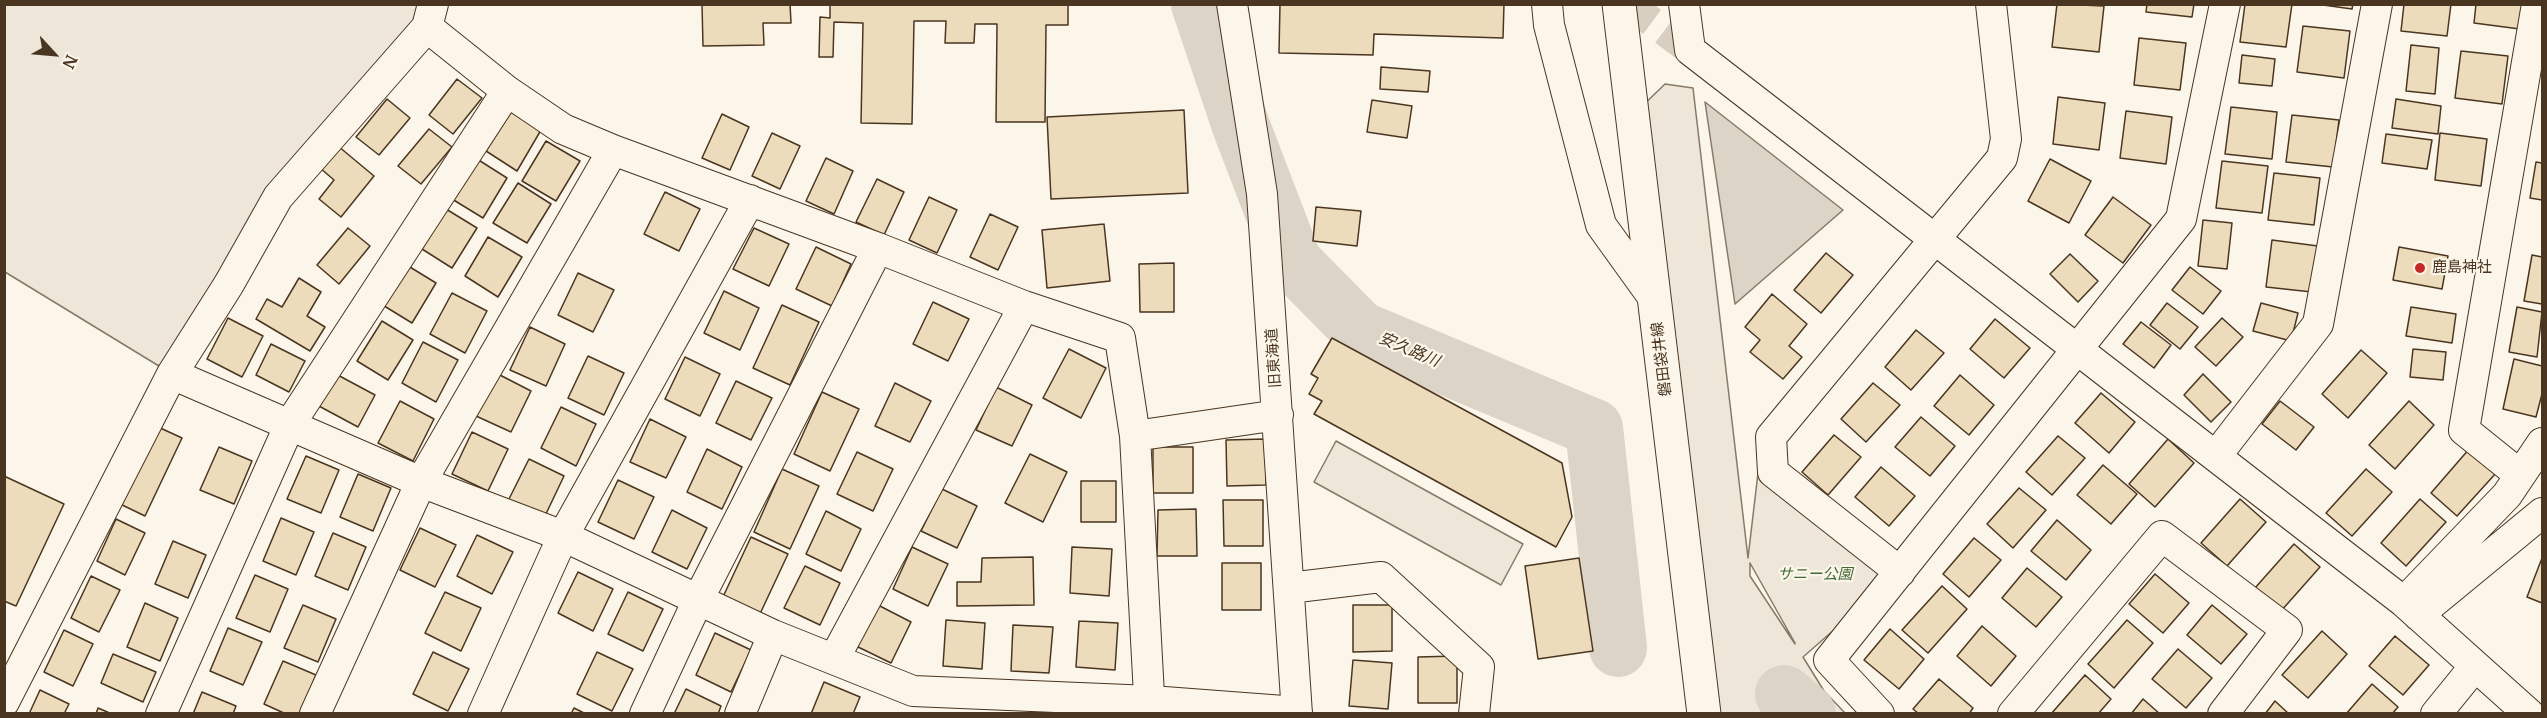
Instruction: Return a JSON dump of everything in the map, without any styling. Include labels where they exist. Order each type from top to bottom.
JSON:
[{"type":"main road","name":"磐田袋井線","points":[[1619,4],[1704,714]]},
{"type":"street","name":"旧東海道","points":[[1232,4],[1262,194],[1297,713]]},
{"type":"street","points":[[1547,4],[1549,25],[1601,225],[1654,300]]},
{"type":"street","points":[[1684,4],[1690,50],[2217,456],[2411,609],[2529,714]]},
{"type":"street","points":[[1900,572],[1773,472],[1771,437],[2002,158],[2006,139],[1991,4]]},
{"type":"street","points":[[1879,714],[1829,660],[2181,219],[2225,4]]},
{"type":"street","points":[[2217,456],[2318,324],[2376,4]]},
{"type":"street","points":[[2520,475],[2464,430],[2537,4]]},
{"type":"street","points":[[4,702],[172,374],[229,284],[278,197],[430,16],[507,91],[563,129],[613,150],[878,248],[1024,306],[1120,338],[1135,436],[1151,707]]},
{"type":"street","points":[[161,714],[291,424],[507,91]]},
{"type":"street","points":[[315,714],[421,482],[613,150]]},
{"type":"street","points":[[483,714],[563,536],[750,200]]},
{"type":"street","points":[[645,714],[698,600],[878,248]]},
{"type":"street","points":[[834,659],[1024,306]]},
{"type":"street","points":[[172,374],[421,482],[563,536],[774,635],[834,659],[908,702],[1151,707],[1297,713]]},
{"type":"street","points":[[1135,436],[1278,415]]},
{"type":"street","points":[[2411,609],[2507,495],[2542,443]]},
{"type":"street","points":[[2411,609],[2542,513]]},
{"type":"street","points":[[2013,714],[2162,536],[2287,630],[2223,714]]},
{"type":"street","points":[[1289,588],[1381,578],[1479,667],[1474,714]]},
{"type":"street","points":[[740,714],[774,635]]},
{"type":"street","points":[[2436,714],[2475,666]]},
{"type":"green space","points":[[4,5],[432,5],[278,197],[172,374],[5,272]]},
{"type":"green space","name":"サニー公園","points":[[1665,84],[1693,88],[1748,558],[1758,473],[1900,572],[1803,657],[1824,691],[1845,713],[1717,713],[1632,116]],"holes":[[[1750,563],[1795,643],[1750,576]]]},
{"type":"shaded area","points":[[1705,102],[1843,210],[1735,304]]},
{"type":"shaded area","points":[[1336,441],[1523,544],[1501,585],[1314,482]]},
{"type":"building","points":[[702,4],[790,4],[791,23],[763,23],[764,45],[703,46]]},
{"type":"building","points":[[830,4],[1068,4],[1068,25],[1046,25],[1045,122],[996,122],[997,24],[975,24],[974,43],[945,43],[946,21],[914,21],[912,124],[861,123],[863,23],[834,22],[833,57],[819,57],[820,17],[830,18]]},
{"type":"building","points":[[1280,4],[1504,4],[1503,38],[1374,34],[1373,55],[1279,53]]},
{"type":"building","points":[[2057,4],[2104,6],[2099,52],[2052,47]]},
{"type":"building","points":[[2147,4],[2194,4],[2192,17],[2146,12]]},
{"type":"building","points":[[2245,4],[2292,4],[2286,47],[2240,42]]},
{"type":"building","points":[[2316,4],[2353,4],[2352,9]]},
{"type":"building","points":[[2404,4],[2451,4],[2447,36],[2401,31]]},
{"type":"building","points":[[2476,4],[2523,4],[2520,29],[2474,23]]},
{"type":"building","points":[[2303,26],[2350,31],[2344,78],[2297,72]]},
{"type":"building","points":[[2139,38],[2186,43],[2180,90],[2134,85]]},
{"type":"building","points":[[2411,45],[2439,48],[2435,94],[2406,91]]},
{"type":"building","points":[[2461,51],[2508,56],[2502,104],[2455,98]]},
{"type":"building","points":[[2242,55],[2275,59],[2272,86],[2239,83]]},
{"type":"building","points":[[1381,67],[1430,71],[1428,92],[1380,89]]},
{"type":"building","points":[[457,79],[482,98],[453,134],[429,115]]},
{"type":"building","points":[[2058,97],[2105,103],[2099,150],[2053,144]]},
{"type":"building","points":[[387,99],[410,118],[379,155],[356,137]]},
{"type":"building","points":[[2396,99],[2441,106],[2438,134],[2392,128]]},
{"type":"building","points":[[1372,100],[1412,106],[1407,138],[1367,132]]},
{"type":"building","points":[[2231,107],[2277,112],[2272,159],[2225,154]]},
{"type":"building","points":[[1184,110],[1188,193],[1051,199],[1047,117]]},
{"type":"building","points":[[2126,111],[2172,117],[2166,164],[2120,158]]},
{"type":"building","points":[[511,112],[541,130],[517,171],[486,151]]},
{"type":"building","points":[[722,114],[749,127],[730,170],[702,158]]},
{"type":"building","points":[[2292,115],[2339,120],[2333,167],[2286,162]]},
{"type":"building","points":[[429,129],[452,147],[421,184],[398,166]]},
{"type":"building","points":[[772,133],[800,146],[780,189],[752,176]]},
{"type":"building","points":[[2440,133],[2487,139],[2481,186],[2435,180]]},
{"type":"building","points":[[2386,134],[2432,140],[2427,169],[2382,163]]},
{"type":"building","points":[[546,141],[580,161],[556,201],[522,181]]},
{"type":"building","points":[[338,146],[374,176],[341,217],[319,199],[334,180],[320,168]]},
{"type":"building","points":[[826,158],[853,171],[834,214],[806,201]]},
{"type":"building","points":[[477,159],[507,178],[483,218],[452,199]]},
{"type":"building","points":[[2050,159],[2091,181],[2069,223],[2028,201]]},
{"type":"building","points":[[2222,161],[2268,166],[2262,213],[2216,208]]},
{"type":"building","points":[[2536,162],[2542,163],[2542,200],[2530,198]]},
{"type":"building","points":[[2274,173],[2320,178],[2314,225],[2268,220]]},
{"type":"building","points":[[877,179],[904,192],[884,235],[856,222]]},
{"type":"building","points":[[518,183],[551,204],[527,243],[493,223]]},
{"type":"building","points":[[665,192],[700,209],[679,251],[644,234]]},
{"type":"building","points":[[929,197],[957,210],[937,253],[909,240]]},
{"type":"building","points":[[2113,197],[2151,225],[2123,263],[2085,235]]},
{"type":"building","points":[[1316,207],[1361,211],[1357,246],[1313,241]]},
{"type":"building","points":[[446,209],[477,228],[452,268],[422,249]]},
{"type":"building","points":[[990,214],[1018,227],[998,270],[970,257]]},
{"type":"building","points":[[2203,220],[2232,223],[2227,269],[2198,266]]},
{"type":"building","points":[[1104,224],[1110,281],[1047,288],[1042,230]]},
{"type":"building","points":[[348,228],[370,246],[339,284],[317,265]]},
{"type":"building","points":[[754,228],[789,244],[769,286],[733,269]]},
{"type":"building","points":[[488,237],[522,257],[498,297],[465,276]]},
{"type":"building","points":[[2272,240],[2318,246],[2312,292],[2266,287]]},
{"type":"building","points":[[816,247],[851,264],[832,306],[796,289]]},
{"type":"building","name":"鹿島神社","points":[[2399,247],[2448,256],[2442,289],[2393,280]]},
{"type":"building","points":[[1826,253],[1853,275],[1821,313],[1794,290]]},
{"type":"building","points":[[2070,254],[2098,281],[2078,302],[2050,274]]},
{"type":"building","points":[[2532,255],[2542,257],[2542,304],[2524,301]]},
{"type":"building","points":[[1174,263],[1174,312],[1140,312],[1139,264]]},
{"type":"building","points":[[405,264],[436,283],[412,323],[381,304]]},
{"type":"building","points":[[2190,267],[2221,291],[2203,314],[2172,290]]},
{"type":"building","points":[[578,273],[614,290],[593,332],[558,315]]},
{"type":"building","points":[[299,278],[321,292],[307,316],[325,327],[310,351],[256,319],[267,299],[282,307]]},
{"type":"building","points":[[724,291],[759,308],[740,350],[704,333]]},
{"type":"building","points":[[452,293],[487,311],[465,353],[430,334]]},
{"type":"building","points":[[1772,294],[1807,324],[1789,346],[1802,357],[1783,379],[1750,352],[1760,340],[1745,327]]},
{"type":"building","points":[[933,302],[969,319],[948,361],[913,344]]},
{"type":"building","points":[[2167,303],[2198,327],[2180,349],[2150,325]]},
{"type":"building","points":[[2261,303],[2298,313],[2291,341],[2253,331]]},
{"type":"building","points":[[782,305],[819,322],[790,385],[753,368]]},
{"type":"building","points":[[2411,307],[2456,314],[2452,343],[2406,336]]},
{"type":"building","points":[[2517,307],[2542,312],[2537,357],[2509,352]]},
{"type":"building","points":[[228,318],[263,336],[242,377],[207,359]]},
{"type":"building","points":[[2222,318],[2243,337],[2216,366],[2195,347]]},
{"type":"building","points":[[1995,319],[2030,348],[2004,378],[1970,349]]},
{"type":"building","points":[[382,321],[413,340],[388,380],[357,361]]},
{"type":"building","points":[[2141,322],[2171,345],[2154,368],[2123,344]]},
{"type":"building","points":[[530,327],[565,344],[546,386],[510,370]]},
{"type":"building","points":[[1916,330],[1944,353],[1911,390],[1885,367]]},
{"type":"building","points":[[1332,338],[1562,463],[1572,517],[1556,547],[1314,414],[1322,401],[1309,394],[1318,378],[1311,374]]},
{"type":"building","points":[[423,342],[458,360],[436,402],[402,383]]},
{"type":"building","points":[[271,344],[305,361],[289,392],[256,375]]},
{"type":"building","points":[[1069,349],[1106,368],[1081,418],[1043,398]]},
{"type":"building","points":[[2413,349],[2446,352],[2443,380],[2410,377]]},
{"type":"building","points":[[2361,350],[2387,373],[2348,418],[2322,394]]},
{"type":"building","points":[[588,356],[624,373],[604,415],[568,398]]},
{"type":"building","points":[[685,357],[720,374],[700,416],[665,399]]},
{"type":"building","points":[[2514,359],[2542,366],[2542,394],[2536,417],[2503,409]]},
{"type":"building","points":[[334,373],[375,395],[358,427],[317,405]]},
{"type":"building","points":[[496,373],[531,391],[511,432],[476,416]]},
{"type":"building","points":[[2203,374],[2231,402],[2211,422],[2184,395]]},
{"type":"building","points":[[1960,375],[1994,405],[1969,435],[1934,406]]},
{"type":"building","points":[[736,381],[772,398],[751,440],[716,423]]},
{"type":"building","points":[[895,383],[931,401],[910,442],[875,426]]},
{"type":"building","points":[[1873,383],[1900,405],[1866,442],[1841,419]]},
{"type":"building","points":[[996,387],[1032,405],[1012,446],[976,430]]},
{"type":"building","points":[[822,392],[859,409],[830,471],[794,454]]},
{"type":"building","points":[[2101,393],[2135,422],[2109,453],[2075,423]]},
{"type":"building","points":[[400,401],[434,419],[413,461],[378,443]]},
{"type":"building","points":[[2280,401],[2314,427],[2296,450],[2262,424]]},
{"type":"building","points":[[2409,401],[2434,425],[2395,469],[2369,445]]},
{"type":"building","points":[[561,407],[596,424],[576,466],[541,448]]},
{"type":"building","points":[[1921,417],[1955,446],[1930,476],[1895,447]]},
{"type":"building","points":[[650,419],[686,437],[666,478],[630,462]]},
{"type":"building","points":[[156,426],[182,438],[145,516],[118,503]]},
{"type":"building","points":[[472,432],[508,449],[488,491],[452,474]]},
{"type":"building","points":[[1834,435],[1861,457],[1828,495],[1802,472]]},
{"type":"building","points":[[2058,436],[2085,458],[2052,495],[2026,472]]},
{"type":"building","points":[[1266,439],[1266,485],[1227,486],[1226,440]]},
{"type":"building","points":[[2168,439],[2194,463],[2155,507],[2129,484]]},
{"type":"building","points":[[219,447],[252,461],[234,504],[200,490]]},
{"type":"building","points":[[1153,447],[1193,447],[1193,493],[1153,493]]},
{"type":"building","points":[[2470,448],[2497,472],[2457,516],[2431,493]]},
{"type":"building","points":[[707,449],[742,467],[722,509],[687,492]]},
{"type":"building","points":[[857,452],[893,469],[873,511],[837,494]]},
{"type":"building","points":[[1030,454],[1067,472],[1043,522],[1005,503]]},
{"type":"building","points":[[306,456],[339,470],[321,513],[287,499]]},
{"type":"building","points":[[529,459],[564,476],[544,518],[508,501]]},
{"type":"building","points":[[2103,465],[2137,494],[2111,524],[2077,495]]},
{"type":"building","points":[[1881,467],[1915,496],[1889,526],[1855,497]]},
{"type":"building","points":[[782,469],[819,486],[790,549],[754,532]]},
{"type":"building","points":[[2366,469],[2392,492],[2352,536],[2326,513]]},
{"type":"building","points":[[358,474],[391,488],[373,531],[340,517]]},
{"type":"building","points":[[4,476],[64,504],[16,606],[4,601]]},
{"type":"building","points":[[618,480],[654,497],[634,539],[598,522]]},
{"type":"building","points":[[1081,481],[1116,481],[1116,522],[1081,522]]},
{"type":"building","points":[[2019,488],[2046,510],[2013,548],[1987,524]]},
{"type":"building","points":[[942,489],[977,506],[957,548],[921,531]]},
{"type":"building","points":[[2240,499],[2266,522],[2227,566],[2201,543]]},
{"type":"building","points":[[2420,499],[2446,522],[2406,566],[2381,543]]},
{"type":"building","points":[[1223,500],[1263,500],[1263,546],[1224,546]]},
{"type":"building","points":[[1196,509],[1197,556],[1157,556],[1158,510]]},
{"type":"building","points":[[672,510],[707,528],[687,569],[652,552]]},
{"type":"building","points":[[826,511],[861,529],[841,571],[806,554]]},
{"type":"building","points":[[281,518],[314,532],[296,575],[263,561]]},
{"type":"building","points":[[116,519],[145,533],[125,575],[97,561]]},
{"type":"building","points":[[2057,520],[2091,550],[2066,580],[2031,551]]},
{"type":"building","points":[[420,528],[456,545],[435,587],[400,570]]},
{"type":"building","points":[[333,533],[366,547],[348,590],[315,576]]},
{"type":"building","points":[[477,535],[513,552],[492,594],[457,576]]},
{"type":"building","points":[[751,537],[788,554],[759,616],[722,599]]},
{"type":"building","points":[[1974,538],[2001,560],[1969,597],[1943,574]]},
{"type":"building","points":[[173,541],[206,555],[188,598],[155,584]]},
{"type":"building","points":[[2294,544],[2320,567],[2281,611],[2255,588]]},
{"type":"building","points":[[912,547],[948,564],[928,606],[893,589]]},
{"type":"building","points":[[1072,547],[1112,549],[1109,596],[1070,593]]},
{"type":"building","points":[[1033,557],[1034,605],[957,606],[957,582],[981,582],[982,558]]},
{"type":"building","points":[[1579,558],[1593,651],[1538,659],[1525,566]]},
{"type":"building","points":[[2542,558],[2542,603],[2527,597]]},
{"type":"building","points":[[1222,563],[1261,563],[1261,610],[1222,610]]},
{"type":"building","points":[[805,566],[840,583],[820,625],[784,608]]},
{"type":"building","points":[[2027,568],[2062,597],[2036,627],[2002,598]]},
{"type":"building","points":[[578,572],[613,589],[593,631],[558,613]]},
{"type":"building","points":[[2155,574],[2189,603],[2163,633],[2129,604]]},
{"type":"building","points":[[255,575],[288,589],[270,632],[236,618]]},
{"type":"building","points":[[91,576],[120,590],[99,632],[71,618]]},
{"type":"building","points":[[1942,586],[1967,609],[1928,653],[1902,630]]},
{"type":"building","points":[[445,592],[481,608],[461,651],[425,633]]},
{"type":"building","points":[[628,592],[663,609],[643,651],[608,634]]},
{"type":"building","points":[[145,603],[178,618],[160,661],[127,647]]},
{"type":"building","points":[[876,604],[911,622],[891,663],[856,646]]},
{"type":"building","points":[[303,605],[336,619],[318,662],[284,648]]},
{"type":"building","points":[[1353,605],[1392,605],[1392,651],[1353,652]]},
{"type":"building","points":[[2212,605],[2247,634],[2221,664],[2187,635]]},
{"type":"building","points":[[946,620],[985,623],[982,669],[943,666]]},
{"type":"building","points":[[2127,620],[2153,643],[2114,688],[2088,664]]},
{"type":"building","points":[[1079,621],[1118,623],[1115,670],[1076,667]]},
{"type":"building","points":[[1013,625],[1053,627],[1049,673],[1011,671]]},
{"type":"building","points":[[1982,626],[2016,656],[1991,686],[1957,656]]},
{"type":"building","points":[[228,628],[262,642],[243,685],[210,671]]},
{"type":"building","points":[[1890,629],[1924,659],[1899,689],[1864,660]]},
{"type":"building","points":[[64,630],[93,644],[73,686],[44,672]]},
{"type":"building","points":[[2322,631],[2347,654],[2308,698],[2282,675]]},
{"type":"building","points":[[715,633],[751,650],[731,692],[696,675]]},
{"type":"building","points":[[2395,636],[2429,665],[2403,695],[2369,666]]},
{"type":"building","points":[[2178,649],[2212,678],[2186,708],[2152,679]]},
{"type":"building","points":[[433,652],[469,669],[448,711],[413,694]]},
{"type":"building","points":[[597,652],[633,669],[612,711],[577,694]]},
{"type":"building","points":[[113,654],[156,672],[143,702],[101,683]]},
{"type":"building","points":[[1457,656],[1457,703],[1418,703],[1418,657]]},
{"type":"building","points":[[1353,660],[1392,663],[1388,709],[1349,706]]},
{"type":"building","points":[[283,661],[316,675],[300,714],[286,714],[264,704]]},
{"type":"building","points":[[2085,675],[2111,699],[2098,714],[2051,714]]},
{"type":"building","points":[[1939,679],[1973,708],[1969,714],[1919,714],[1913,709]]},
{"type":"building","points":[[824,682],[860,697],[853,714],[811,714]]},
{"type":"building","points":[[2372,684],[2398,707],[2392,714],[2346,714]]},
{"type":"building","points":[[686,689],[721,706],[718,714],[674,714]]},
{"type":"building","points":[[40,690],[69,704],[64,714],[29,714]]},
{"type":"building","points":[[202,692],[236,706],[233,714],[193,714]]},
{"type":"building","points":[[2143,699],[2160,714],[2131,714]]},
{"type":"building","points":[[2275,701],[2289,714],[2265,714]]},
{"type":"building","points":[[98,708],[112,714],[96,714]]},
{"type":"building","points":[[574,708],[586,714],[571,714]]},
{"type":"waterway","name":"安久路川","points":[[1200,4],[1241,126],[1293,262],[1360,330],[1594,428],[1618,648]]},
{"type":"waterway","name":"安久路川","points":[[1784,694],[1807,714]]},
{"type":"tunnel","points":[[1628,4],[1690,50]]},
{"type":"place","name":"鹿島神社","points":[[2420,268]]}]
